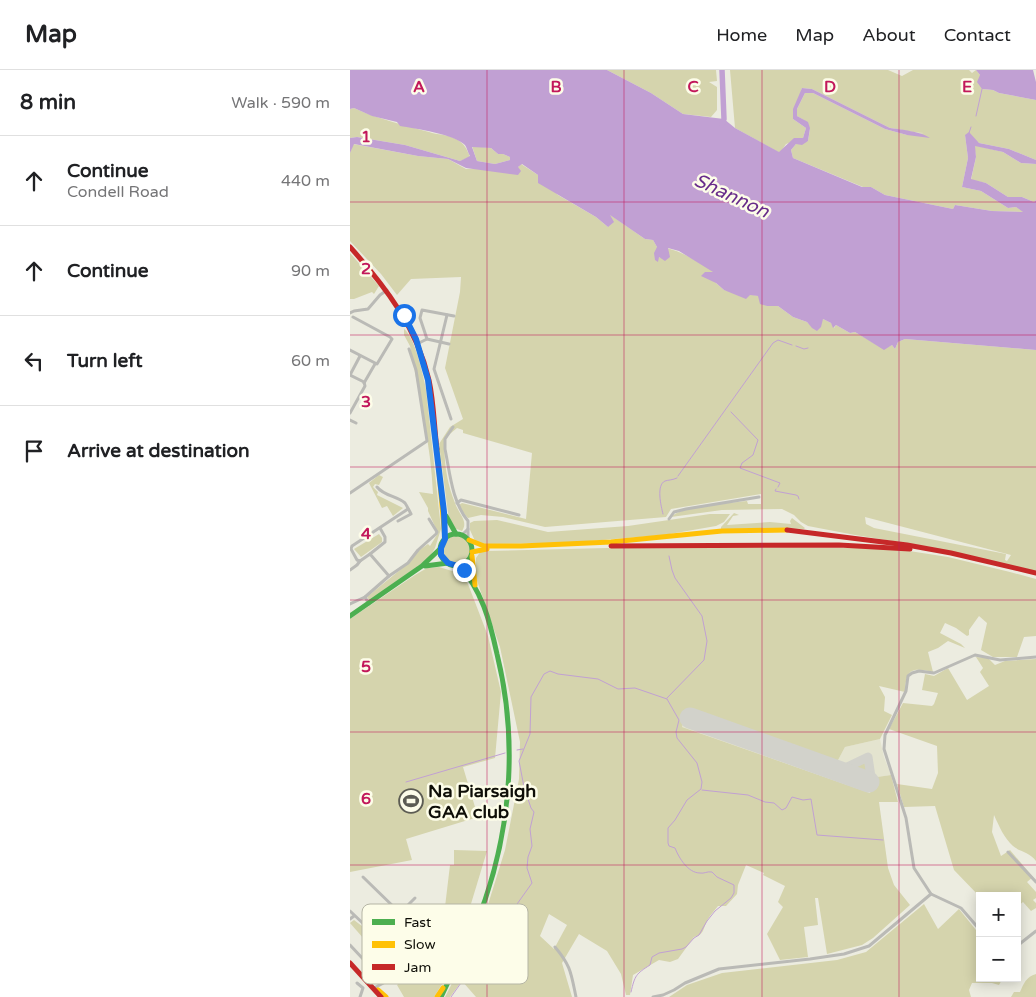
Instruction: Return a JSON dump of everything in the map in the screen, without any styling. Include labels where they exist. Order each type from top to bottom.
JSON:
[{"type":"main road","points":[[350,247],[388,290],[407,320],[417,344],[428,380],[444,512],[445,539],[441,548],[422,566],[350,616]]},
{"type":"main road","points":[[444,512],[459,534],[484,546],[611,542],[722,531],[792,530],[907,544],[951,552],[1036,575]]},
{"type":"main road","points":[[445,539],[459,534]]},
{"type":"main road","points":[[469,539],[476,588],[489,624],[503,676],[509,742],[508,793],[501,846],[483,904]]},
{"type":"main road","points":[[458,566],[465,563],[472,553],[481,549],[686,544],[882,546],[910,548],[1036,575]]},
{"type":"main road","points":[[441,548],[443,558],[448,563]]},
{"type":"main road","points":[[422,566],[448,563],[458,566],[476,588]]},
{"type":"main road","points":[[350,963],[362,975]]},
{"type":"main road","points":[[437,997],[447,984]]},
{"type":"main road","points":[[441,997],[448,984]]},
{"type":"main road","points":[[378,992],[386,997]]},
{"type":"street","points":[[350,313],[368,309],[380,295],[388,290]]},
{"type":"street","points":[[427,339],[420,318],[422,310],[454,316]]},
{"type":"street","points":[[359,320],[362,314]]},
{"type":"street","points":[[446,315],[434,369],[451,419]]},
{"type":"street","points":[[350,414],[364,388],[364,383],[375,364],[379,363],[392,339],[353,317]]},
{"type":"street","points":[[417,344],[427,339],[449,344]]},
{"type":"street","points":[[350,493],[426,441],[416,370],[409,349]]},
{"type":"street","points":[[350,350],[375,364]]},
{"type":"street","points":[[360,356],[350,375],[364,383]]},
{"type":"street","points":[[350,420],[356,423]]},
{"type":"street","points":[[452,426],[445,440],[445,448],[456,504],[468,521],[469,539]]},
{"type":"street","points":[[376,487],[381,493],[404,502],[408,508],[411,514],[398,521]]},
{"type":"street","points":[[669,520],[672,513],[686,508],[759,497]]},
{"type":"street","points":[[456,504],[461,500],[519,515]]},
{"type":"street","points":[[360,561],[357,560],[351,551],[352,546],[408,508]]},
{"type":"street","points":[[350,604],[365,597],[388,576],[408,562],[436,534],[437,532],[429,520]]},
{"type":"street","points":[[350,570],[385,542],[385,537],[380,528]]},
{"type":"street","points":[[459,534],[468,529]]},
{"type":"street","points":[[370,554],[388,576]]},
{"type":"street","points":[[365,597],[369,604]]},
{"type":"street","points":[[976,925],[961,908],[931,894],[914,868],[906,818],[884,749],[885,735],[906,692],[908,676],[912,673],[919,671],[934,673],[974,655],[1000,660],[1036,657]]},
{"type":"street","points":[[1008,852],[1036,882]]},
{"type":"street","points":[[363,877],[391,904]]},
{"type":"street","points":[[653,997],[663,995],[685,983],[719,969],[844,954],[868,946],[931,894]]},
{"type":"street","points":[[409,904],[415,898]]},
{"type":"street","points":[[350,911],[362,923]]},
{"type":"street","points":[[350,919],[354,916]]},
{"type":"street","points":[[1021,943],[1036,930]]},
{"type":"street","points":[[350,945],[362,958]]},
{"type":"street","points":[[555,947],[567,961],[572,972],[576,997]]},
{"type":"street","points":[[357,983],[363,988],[360,997]]},
{"type":"shaded area","points":[[688,707],[837,762],[845,747],[880,739],[891,775],[877,777],[871,793],[682,727]]},
{"type":"green space","points":[[607,70],[716,70],[717,81],[709,82],[717,87],[717,110],[711,117],[683,114],[651,93]]},
{"type":"green space","points":[[730,70],[888,70],[902,76],[913,70],[969,70],[972,73],[976,70],[980,75],[982,89],[1036,100],[1036,160],[1009,149],[979,143],[965,135],[968,158],[962,187],[981,191],[1008,208],[1016,207],[1024,212],[992,211],[955,205],[953,209],[885,195],[871,187],[863,187],[793,158],[791,150],[796,144],[808,141],[810,131],[807,123],[797,116],[797,109],[805,93],[813,93],[885,129],[907,135],[924,133],[890,128],[812,89],[802,88],[793,119],[806,128],[803,138],[786,144],[780,153],[735,128]]},
{"type":"green space","points":[[354,108],[391,122],[453,137],[463,144],[470,157],[460,161],[405,145],[357,137],[350,138],[350,109]]},
{"type":"green space","points":[[353,144],[418,156],[448,159],[466,169],[518,167],[521,164],[538,175],[558,195],[596,217],[608,227],[609,214],[645,239],[653,240],[659,257],[662,258],[667,248],[680,252],[714,272],[716,283],[724,290],[759,296],[767,306],[778,306],[793,317],[807,322],[811,326],[823,319],[831,323],[834,328],[836,325],[850,333],[855,332],[884,349],[892,345],[895,349],[898,342],[905,339],[1036,350],[1036,571],[930,547],[808,526],[794,515],[782,509],[722,510],[671,517],[685,510],[707,506],[747,501],[748,504],[761,504],[761,494],[671,509],[666,517],[545,527],[503,517],[481,515],[468,518],[459,505],[462,503],[526,519],[532,453],[463,433],[463,430],[457,428],[445,438],[446,471],[456,507],[464,520],[462,531],[454,528],[449,520],[439,444],[450,427],[463,419],[445,368],[460,292],[461,277],[411,279],[397,295],[381,274],[350,241],[350,153]],"holes":[[[865,517],[1011,555],[1007,561],[1005,560],[1006,554],[874,528],[866,524]]]},
{"type":"green space","points":[[974,145],[1003,152],[1021,163],[1036,164],[1036,200],[1034,202],[1022,197],[1008,197],[986,183],[971,180],[976,157]]},
{"type":"green space","points":[[472,146],[491,148],[498,154],[510,157],[510,160],[495,164],[477,161]]},
{"type":"green space","points":[[350,253],[379,286],[374,294],[372,292],[350,299]]},
{"type":"green space","points":[[404,329],[415,348],[426,389],[441,529],[435,548],[429,558],[370,601],[367,597],[411,561],[418,551],[428,544],[430,546],[438,533],[419,492],[433,494],[432,475],[421,402],[410,346],[404,335]]},
{"type":"green space","points":[[379,475],[383,477],[379,485],[375,484],[373,487],[378,492],[377,495],[403,508],[393,516],[387,506],[382,508],[369,483]]},
{"type":"green space","points":[[734,513],[739,515],[733,516],[727,525],[770,522],[791,524],[792,518],[805,528],[721,530],[721,527]]},
{"type":"green space","points":[[710,514],[730,514],[724,522],[716,526],[664,535],[565,543],[480,544],[475,541],[470,530],[470,523],[474,521],[497,520],[548,532],[628,526]]},
{"type":"green space","points":[[379,534],[382,542],[361,557],[354,549]]},
{"type":"green space","points":[[457,536],[467,540],[471,550],[467,560],[457,564],[447,560],[443,550],[447,540]]},
{"type":"green space","points":[[646,547],[890,548],[948,557],[1036,579],[1036,636],[1024,637],[1017,657],[993,657],[981,650],[987,623],[979,616],[967,636],[945,623],[940,633],[965,648],[948,641],[928,652],[933,672],[915,670],[908,674],[905,692],[879,686],[885,697],[884,711],[892,715],[880,739],[845,747],[837,762],[688,708],[682,727],[870,793],[877,777],[891,775],[898,802],[879,802],[888,868],[894,885],[910,905],[873,938],[862,945],[827,954],[818,898],[815,898],[818,925],[804,927],[808,957],[780,960],[767,934],[783,907],[778,902],[785,886],[746,865],[738,885],[737,894],[726,906],[718,906],[708,919],[702,933],[694,937],[678,959],[670,962],[659,960],[633,975],[630,995],[626,995],[621,974],[607,951],[579,934],[562,963],[572,997],[476,997],[465,984],[528,984],[528,904],[488,904],[505,850],[519,779],[520,742],[500,647],[475,575],[476,558],[481,551]],"holes":[[[549,914],[567,925],[554,949],[540,936]]]},
{"type":"green space","points":[[439,567],[462,574],[468,584],[488,636],[501,692],[495,758],[463,767],[478,817],[406,839],[412,860],[350,872],[350,619],[415,575],[427,568]]},
{"type":"green space","points":[[976,657],[988,658],[995,665],[1005,661],[1036,659],[1036,861],[1010,843],[994,815],[992,832],[1001,856],[1010,850],[1033,877],[1027,882],[1036,892],[1036,898],[1033,900],[1036,903],[1036,908],[1031,911],[1023,902],[1021,904],[1021,892],[976,893],[954,870],[935,806],[904,807],[897,784],[932,789],[938,773],[937,746],[889,729],[903,703],[932,706],[938,693],[922,690],[925,674],[934,676],[948,668],[967,700],[989,686],[980,672],[983,668]]},
{"type":"green space","points":[[864,761],[865,764],[868,762],[870,776],[868,778],[845,771]]},
{"type":"green space","points":[[454,850],[487,851],[471,904],[445,904],[450,865],[454,865]]},
{"type":"green space","points":[[924,904],[938,929],[959,909],[976,930],[976,982],[1001,982],[999,985],[972,983],[969,990],[971,997],[669,997],[687,985],[722,973],[837,960],[866,952]]},
{"type":"green space","points":[[354,920],[362,926],[362,937],[350,923]]},
{"type":"green space","points":[[1036,974],[1036,997],[1011,997],[1014,992],[1020,992],[1024,983]]},
{"type":"green space","points":[[442,984],[434,997],[404,997],[397,985]]},
{"type":"green space","points":[[452,984],[460,984],[450,997],[445,997]]},
{"type":"water","name":"Shannon","points":[[350,70],[607,70],[651,93],[683,114],[724,119],[735,128],[779,152],[794,138],[803,138],[806,128],[793,119],[793,109],[802,88],[812,89],[890,128],[917,132],[930,138],[907,135],[885,129],[813,93],[805,93],[797,109],[797,116],[808,122],[810,128],[808,141],[802,145],[796,144],[791,150],[793,158],[862,187],[871,187],[885,195],[953,209],[955,205],[992,211],[1023,212],[1016,207],[1008,208],[981,191],[962,187],[968,158],[965,135],[969,132],[979,143],[1009,149],[1036,160],[1036,164],[1021,163],[1003,152],[975,146],[976,157],[971,179],[986,183],[1008,197],[1022,197],[1034,202],[1036,200],[1036,350],[905,339],[898,342],[895,349],[892,345],[884,350],[855,332],[850,333],[836,325],[833,328],[831,323],[823,319],[821,327],[817,331],[807,322],[793,317],[778,306],[760,304],[758,296],[750,295],[746,299],[724,290],[716,283],[701,276],[705,272],[713,272],[679,251],[668,248],[670,257],[665,261],[659,257],[658,262],[655,260],[654,253],[657,247],[653,240],[645,239],[610,215],[614,222],[608,227],[596,217],[538,183],[538,175],[522,164],[518,167],[521,171],[518,175],[466,168],[448,159],[418,156],[354,144],[350,153],[350,138],[357,137],[405,145],[460,161],[470,156],[465,145],[453,138],[434,132],[400,126],[397,122],[372,116],[354,108],[350,109]],"holes":[[[472,147],[491,148],[498,154],[510,157],[510,160],[495,164],[477,161]]]},
{"type":"water","points":[[976,70],[1033,70],[1036,82],[1036,100],[982,89],[977,82],[980,75]]},
{"type":"waterway","points":[[722,70],[724,119],[722,125]]},
{"type":"waterway","points":[[976,116],[982,89]]},
{"type":"waterway","points":[[969,133],[971,127]]},
{"type":"waterway","points":[[678,476],[773,343],[778,340],[792,345]]},
{"type":"waterway","points":[[796,346],[804,349],[808,348]]},
{"type":"waterway","points":[[731,412],[758,440],[753,455],[742,463],[740,468],[780,483],[778,487]]},
{"type":"waterway","points":[[663,514],[660,496],[662,483],[677,478]]},
{"type":"waterway","points":[[776,489],[775,491],[796,495],[799,499]]},
{"type":"waterway","points":[[667,698],[704,660],[707,641],[702,616],[675,578],[669,556]]},
{"type":"waterway","points":[[517,904],[532,883],[527,868],[532,846],[530,829],[534,812],[524,787],[519,761],[530,734],[531,697],[544,674],[550,671],[558,674],[598,679],[618,689],[635,688],[667,699]]},
{"type":"waterway","points":[[631,992],[637,976],[650,965],[652,957],[659,953],[686,947],[699,935],[715,911],[731,898],[734,893],[734,885],[717,877],[712,872],[701,873],[688,868],[675,848],[669,846],[668,828],[687,800],[701,789],[702,782],[697,763],[677,738],[676,732],[679,720],[667,699]]},
{"type":"waterway","points":[[517,750],[523,749]]},
{"type":"waterway","points":[[406,782],[505,753]]},
{"type":"waterway","points":[[702,790],[748,795],[765,802],[774,803],[782,810],[786,808],[792,797],[803,800],[811,799],[817,835],[883,840]]},
{"type":"waterway","points":[[451,997],[460,984]]},
{"type":"taxiway","points":[[839,771],[868,757],[871,777],[869,782]]},
{"type":"runway","points":[[690,718],[869,782]]},
{"type":"traffic: fast","points":[[446,516],[456,534]]},
{"type":"traffic: fast","points":[[456,534],[462,535],[467,539],[471,544],[472,550],[471,556],[467,561],[462,565],[456,566],[450,565],[445,561],[441,556],[440,550],[441,544],[445,539],[450,535],[456,534]]},
{"type":"traffic: fast","points":[[350,616],[422,566],[441,548]]},
{"type":"traffic: fast","points":[[425,566],[448,563]]},
{"type":"traffic: fast","points":[[458,565],[479,595],[488,618],[503,685],[507,716],[509,778],[506,809],[494,870],[483,904]]},
{"type":"traffic: fast","points":[[441,997],[447,984]]},
{"type":"traffic: slow","points":[[437,449],[445,539]]},
{"type":"traffic: slow","points":[[469,540],[484,546],[521,546],[611,542],[722,531],[787,530]]},
{"type":"traffic: slow","points":[[472,552],[487,549]]},
{"type":"traffic: slow","points":[[472,556],[475,585]]},
{"type":"traffic: slow","points":[[437,997],[443,988]]},
{"type":"traffic: slow","points":[[378,990],[386,997]]},
{"type":"traffic: jam","points":[[350,247],[387,293],[408,325],[417,343],[429,380],[437,449]]},
{"type":"traffic: jam","points":[[787,530],[907,545],[951,553],[1036,573]]},
{"type":"traffic: jam","points":[[611,546],[839,545],[910,549]]},
{"type":"traffic: jam","points":[[350,963],[362,976]]},
{"type":"traffic: jam","points":[[369,984],[381,997]]},
{"type":"place","name":"Na Piarsaigh GAA club","points":[[411,801]]},
{"type":"route","points":[[404,315],[416,339],[423,360],[432,405],[444,512],[445,539],[441,544],[441,555],[451,565],[458,566],[464,570]]}]
